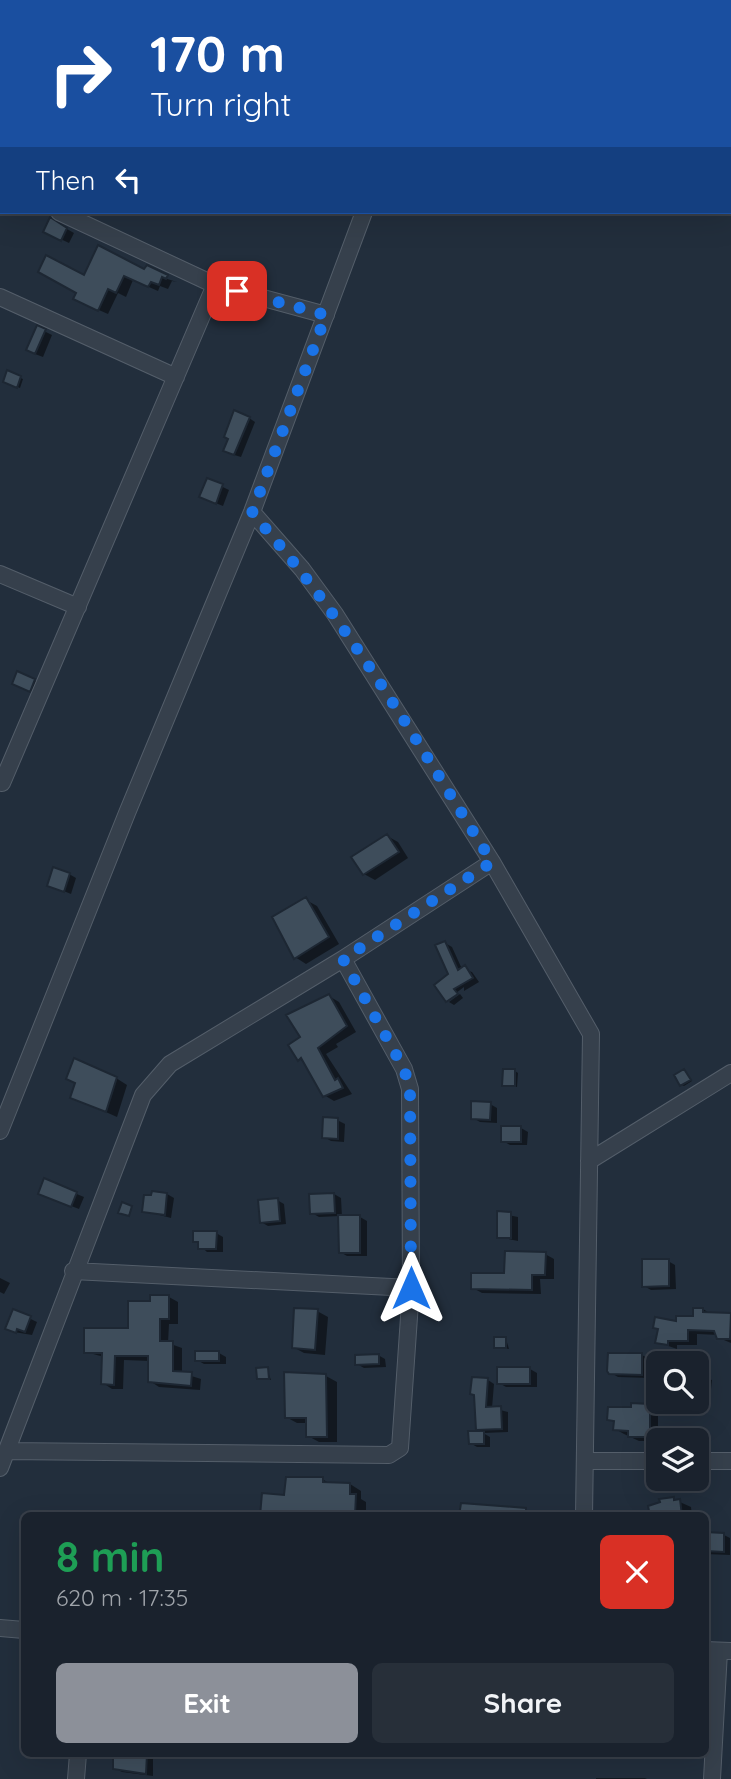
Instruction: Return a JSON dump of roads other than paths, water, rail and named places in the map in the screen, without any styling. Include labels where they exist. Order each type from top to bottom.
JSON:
[{"type":"street","points":[[63,214],[215,285],[326,315]]},
{"type":"street","points":[[0,1131],[6,1094],[252,513],[363,214]]},
{"type":"street","points":[[1,785],[215,285]]},
{"type":"street","points":[[0,297],[176,377]]},
{"type":"street","points":[[252,513],[302,569],[335,614],[492,862],[591,1034],[583,1512]]},
{"type":"street","points":[[0,574],[78,607]]},
{"type":"street","points":[[0,1468],[73,1271],[143,1096],[159,1074],[492,862]]},
{"type":"street","points":[[6,1451],[393,1454],[403,1444],[411,1288],[410,1089],[404,1069],[343,959]]},
{"type":"street","points":[[589,1161],[731,1073]]},
{"type":"street","points":[[73,1271],[411,1288]]},
{"type":"street","points":[[585,1461],[646,1461]]},
{"type":"street","points":[[709,1461],[731,1461]]},
{"type":"street","points":[[0,1628],[21,1630]]},
{"type":"street","points":[[712,1779],[718,1650]]},
{"type":"street","points":[[76,1779],[78,1757]]}]
